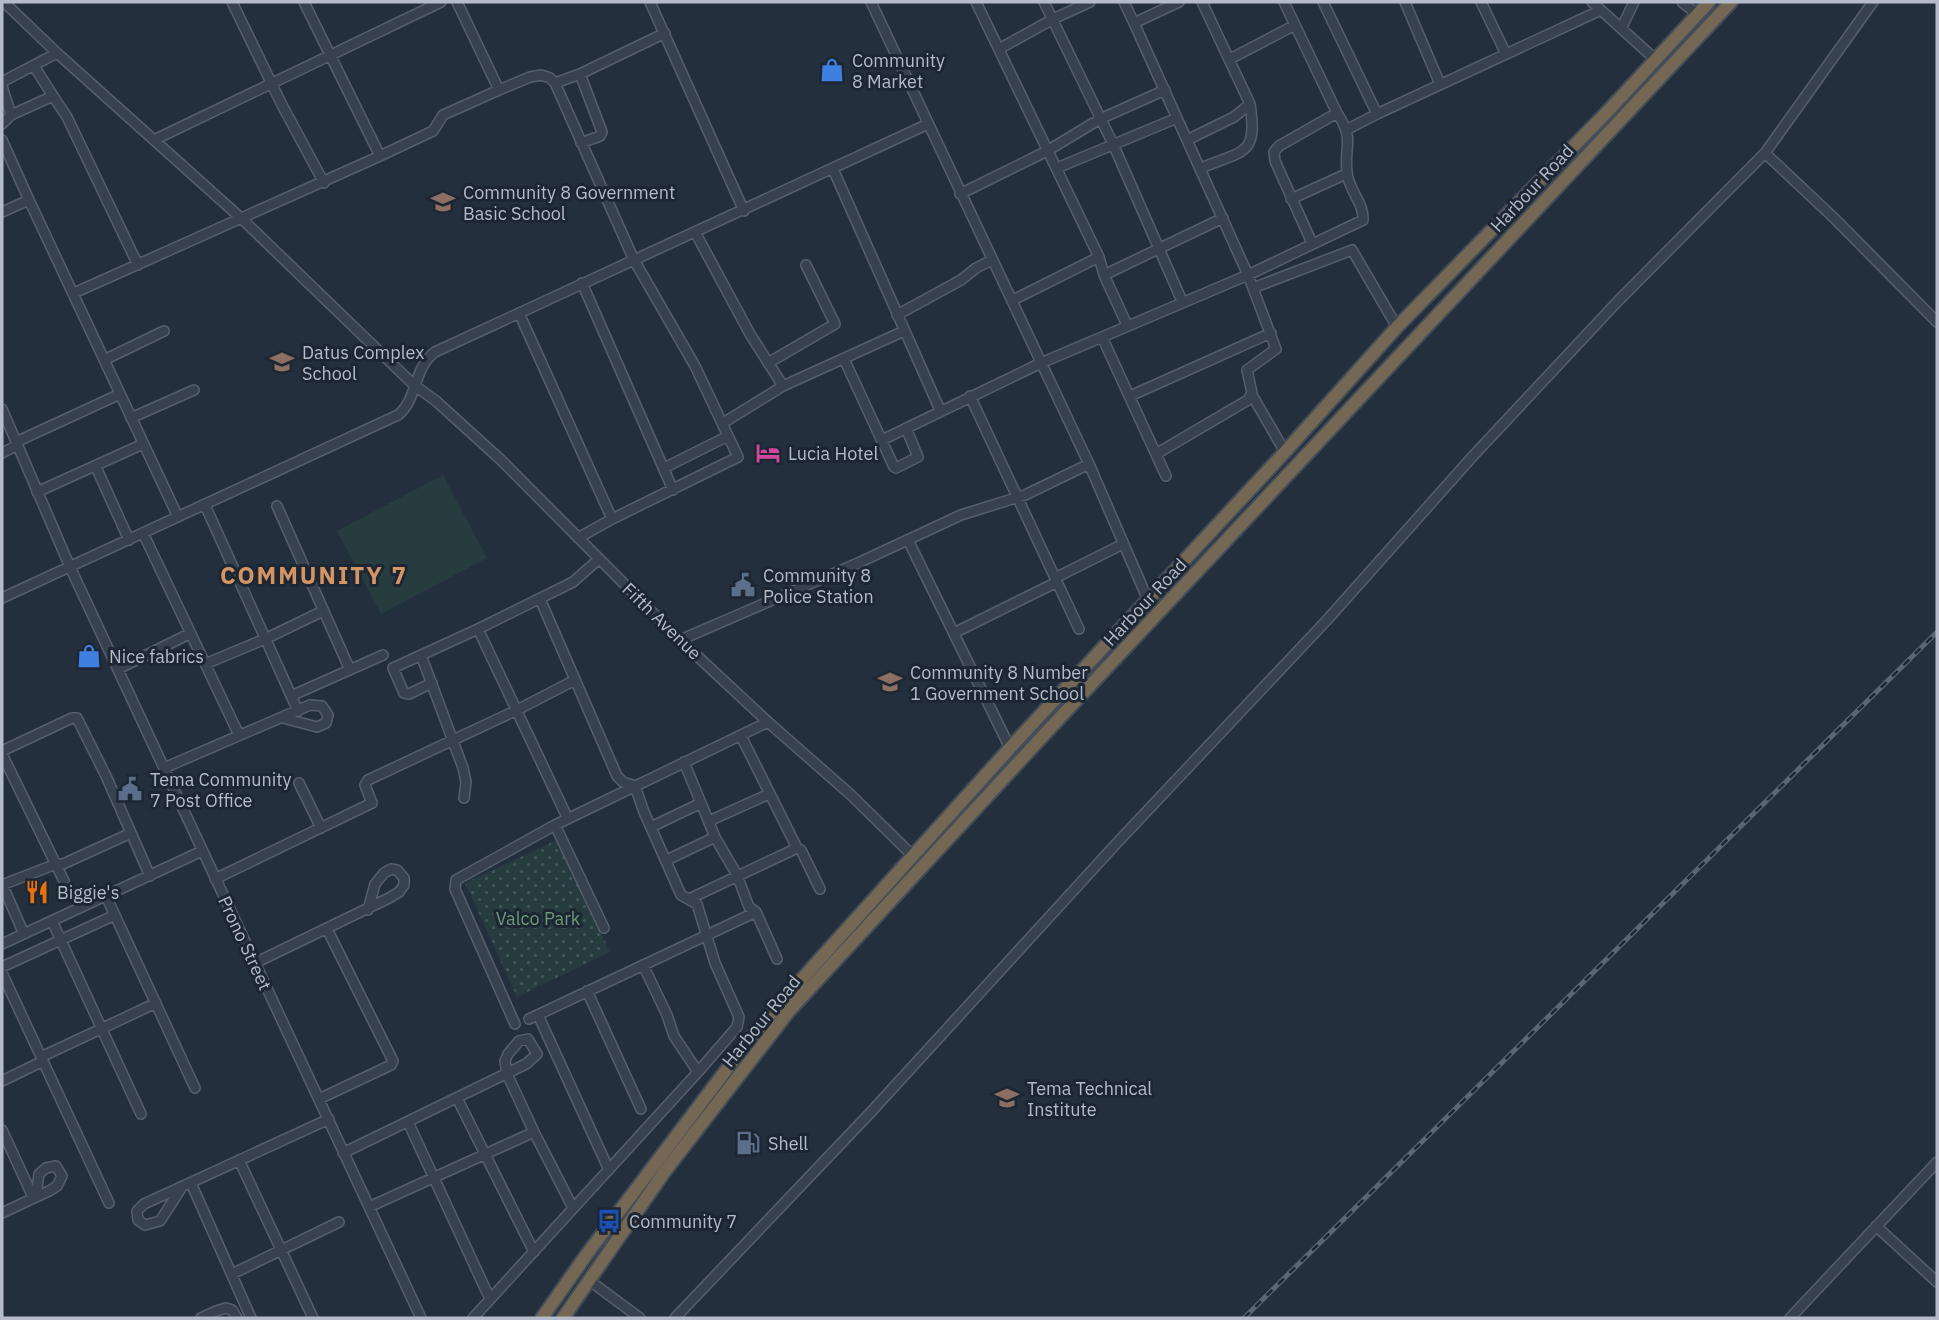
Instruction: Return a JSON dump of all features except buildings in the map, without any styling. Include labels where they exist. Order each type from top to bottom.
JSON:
[{"type":"highway","name":"Harbour Road","points":[[542,1318],[587,1254],[755,1032],[1010,748],[1285,452],[1397,327],[1709,2]]},
{"type":"highway","name":"Harbour Road","points":[[563,1318],[665,1171],[789,1011],[1731,2]]},
{"type":"street","points":[[232,2],[324,183]]},
{"type":"street","points":[[304,2],[380,156]]},
{"type":"street","points":[[154,140],[441,2]]},
{"type":"street","points":[[457,2],[499,90]]},
{"type":"street","points":[[650,2],[744,211]]},
{"type":"street","points":[[871,2],[1089,464],[1147,600]]},
{"type":"street","points":[[976,2],[1099,257],[1104,275],[1127,325]]},
{"type":"street","points":[[1044,2],[1113,144],[1182,301]]},
{"type":"street","points":[[999,49],[1090,2]]},
{"type":"street","points":[[1124,2],[1223,218],[1271,333],[1276,349],[1247,370],[1252,395],[1285,452]]},
{"type":"street","points":[[1134,23],[1179,2]]},
{"type":"street","points":[[1201,169],[1245,150],[1253,140],[1250,104],[1202,2]]},
{"type":"street","points":[[882,440],[1041,363],[1248,275],[1363,220],[1361,205],[1346,174],[1348,130],[1337,113],[1284,2]]},
{"type":"street","points":[[1323,2],[1377,114]]},
{"type":"street","points":[[1405,2],[1440,84]]},
{"type":"street","points":[[1481,2],[1506,54]]},
{"type":"street","points":[[1592,2],[1656,60]]},
{"type":"street","points":[[1622,27],[1634,2]]},
{"type":"street","points":[[1682,2],[1697,14]]},
{"type":"street","points":[[675,1318],[871,1112],[1618,301],[1765,153],[1873,2]]},
{"type":"street","name":"Fifth Avenue","points":[[8,3],[57,53],[242,219],[414,385],[436,401],[501,460],[680,640],[852,795],[913,856]]},
{"type":"street","points":[[1348,130],[1440,84],[1601,10]]},
{"type":"street","points":[[1230,59],[1295,25]]},
{"type":"street","points":[[555,83],[580,74],[665,33]]},
{"type":"street","points":[[11,115],[2,84],[57,53]]},
{"type":"street","points":[[34,66],[67,117],[138,265]]},
{"type":"street","points":[[580,74],[601,132],[600,136],[581,143]]},
{"type":"street","points":[[74,293],[324,183],[433,131],[443,115],[530,77],[541,75],[550,78],[555,83],[634,260],[695,366],[738,455],[736,459],[578,538]]},
{"type":"street","points":[[960,194],[1046,151],[1100,119],[1165,90]]},
{"type":"street","points":[[2,124],[11,115],[53,96]]},
{"type":"street","points":[[1187,140],[1234,117],[1250,104]]},
{"type":"street","points":[[1312,243],[1275,161],[1274,152],[1279,146],[1337,113]]},
{"type":"street","points":[[1057,169],[1177,118]]},
{"type":"street","points":[[2,598],[398,415],[409,402],[421,366],[435,352],[928,124]]},
{"type":"street","points":[[2,140],[178,517]]},
{"type":"street","points":[[1765,153],[1937,321]]},
{"type":"street","points":[[833,169],[940,410]]},
{"type":"street","points":[[1291,199],[1346,174]]},
{"type":"street","points":[[2,212],[29,200]]},
{"type":"street","points":[[1104,275],[1223,218]]},
{"type":"street","points":[[695,232],[783,386]]},
{"type":"street","points":[[1253,288],[1352,250],[1397,327]]},
{"type":"street","points":[[1013,300],[1099,257]]},
{"type":"street","points":[[897,315],[992,260]]},
{"type":"street","points":[[768,363],[835,324],[806,265]]},
{"type":"street","points":[[582,284],[673,490]]},
{"type":"street","points":[[519,313],[612,519]]},
{"type":"street","points":[[104,359],[164,331]]},
{"type":"street","points":[[723,423],[783,386],[904,331]]},
{"type":"street","points":[[1130,397],[1271,333]]},
{"type":"street","points":[[1102,337],[1166,476]]},
{"type":"street","points":[[844,359],[894,467],[899,468],[918,457],[906,428]]},
{"type":"street","points":[[131,418],[194,390]]},
{"type":"street","points":[[2,453],[17,443],[120,394]]},
{"type":"street","points":[[1156,454],[1248,400],[1252,395]]},
{"type":"street","points":[[970,396],[1079,629]]},
{"type":"street","name":"Prono Street","points":[[2,410],[70,567],[421,1318]]},
{"type":"street","points":[[664,468],[728,436]]},
{"type":"street","points":[[37,492],[143,444]]},
{"type":"street","points":[[680,640],[961,515],[1017,498],[1089,464]]},
{"type":"street","points":[[96,467],[129,540]]},
{"type":"street","points":[[205,505],[298,711]]},
{"type":"street","points":[[277,506],[350,670]]},
{"type":"street","points":[[144,533],[239,736]]},
{"type":"street","points":[[908,540],[1010,748]]},
{"type":"street","points":[[954,633],[1123,544]]},
{"type":"street","points":[[432,683],[409,694],[404,693],[392,671],[395,666],[478,629],[580,578],[599,559]]},
{"type":"street","points":[[540,599],[617,776],[623,782],[635,786]]},
{"type":"street","points":[[205,664],[323,611]]},
{"type":"street","points":[[478,629],[568,819]]},
{"type":"street","points":[[118,669],[189,634]]},
{"type":"street","points":[[291,696],[383,655]]},
{"type":"street","points":[[421,655],[454,739],[466,782],[464,798]]},
{"type":"street","points":[[215,879],[372,803],[366,782],[575,680]]},
{"type":"street","points":[[164,768],[310,705],[322,706],[328,715],[322,726],[317,727],[283,718]]},
{"type":"street","points":[[64,881],[2,752],[72,718],[77,718],[150,876]]},
{"type":"street","points":[[515,1024],[455,884],[459,877],[555,825],[768,722]]},
{"type":"street","points":[[741,736],[820,889]]},
{"type":"street","points":[[684,762],[715,838],[737,875],[749,907],[757,912],[777,959]]},
{"type":"street","points":[[299,783],[321,828]]},
{"type":"street","points":[[473,1318],[737,1027],[739,1020],[715,964],[696,904],[681,895],[635,786]]},
{"type":"street","points":[[709,821],[769,794]]},
{"type":"street","points":[[651,827],[701,803]]},
{"type":"street","points":[[555,825],[604,928]]},
{"type":"street","points":[[24,934],[2,885],[56,864],[63,864],[131,833]]},
{"type":"street","points":[[667,860],[715,838]]},
{"type":"street","points":[[689,899],[797,848]]},
{"type":"street","points":[[2,944],[202,851]]},
{"type":"street","points":[[255,963],[368,910],[399,892],[404,885],[404,878],[397,870],[384,873],[378,878],[368,910]]},
{"type":"street","points":[[106,896],[195,1088]]},
{"type":"street","points":[[609,1170],[533,1017],[757,912]]},
{"type":"street","points":[[2,967],[115,915]]},
{"type":"street","points":[[52,921],[141,1114]]},
{"type":"street","points":[[320,1099],[391,1065],[393,1061],[327,929]]},
{"type":"street","points":[[643,965],[674,1036],[698,1072]]},
{"type":"street","points":[[2,973],[109,1203]]},
{"type":"street","points":[[587,991],[641,1109]]},
{"type":"street","points":[[2,1081],[156,1003]]},
{"type":"street","points":[[343,1153],[507,1073],[573,1208]]},
{"type":"street","points":[[457,1098],[534,1252]]},
{"type":"street","points":[[186,1185],[160,1221],[145,1225],[138,1220],[137,1212],[145,1203],[329,1119]]},
{"type":"street","points":[[408,1122],[490,1299]]},
{"type":"street","points":[[2,1130],[34,1196],[2,1213]]},
{"type":"street","points":[[369,1207],[534,1132]]},
{"type":"street","points":[[239,1160],[313,1318]]},
{"type":"street","points":[[1790,1318],[1937,1162]]},
{"type":"street","points":[[186,1185],[232,1274],[251,1318]]},
{"type":"street","points":[[232,1274],[339,1222]]},
{"type":"street","points":[[1876,1226],[1937,1282]]},
{"type":"street","points":[[590,1281],[640,1318]]},
{"type":"street","points":[[201,1318],[226,1308],[232,1310],[237,1318]]},
{"type":"green space","points":[[443,475],[487,558],[381,614],[337,531]]},
{"type":"green space","name":"Valco Park","points":[[557,840],[610,952],[517,997],[465,883]]},
{"type":"railway","points":[[1244,1318],[1937,632]]},
{"type":"place","name":"Community 8 Market","points":[[832,70]]},
{"type":"place","name":"Community 8 Government Basic School","points":[[443,202]]},
{"type":"place","name":"Datus Complex School","points":[[282,362]]},
{"type":"place","name":"Lucia Hotel","points":[[768,453]]},
{"type":"place","name":"Community 8 Police Station","points":[[743,585]]},
{"type":"place","name":"Nice fabrics","points":[[89,656]]},
{"type":"place","name":"Community 8 Number 1 Government School","points":[[890,682]]},
{"type":"place","name":"Tema Community 7 Post Office","points":[[130,789]]},
{"type":"place","name":"Biggie's","points":[[37,892]]},
{"type":"place","name":"Tema Technical Institute","points":[[1007,1098]]},
{"type":"place","name":"Shell","points":[[748,1143]]},
{"type":"place","name":"Community 7","points":[[609,1221]]},
{"type":"district","name":"COMMUNITY 7","points":[[314,575]]}]
